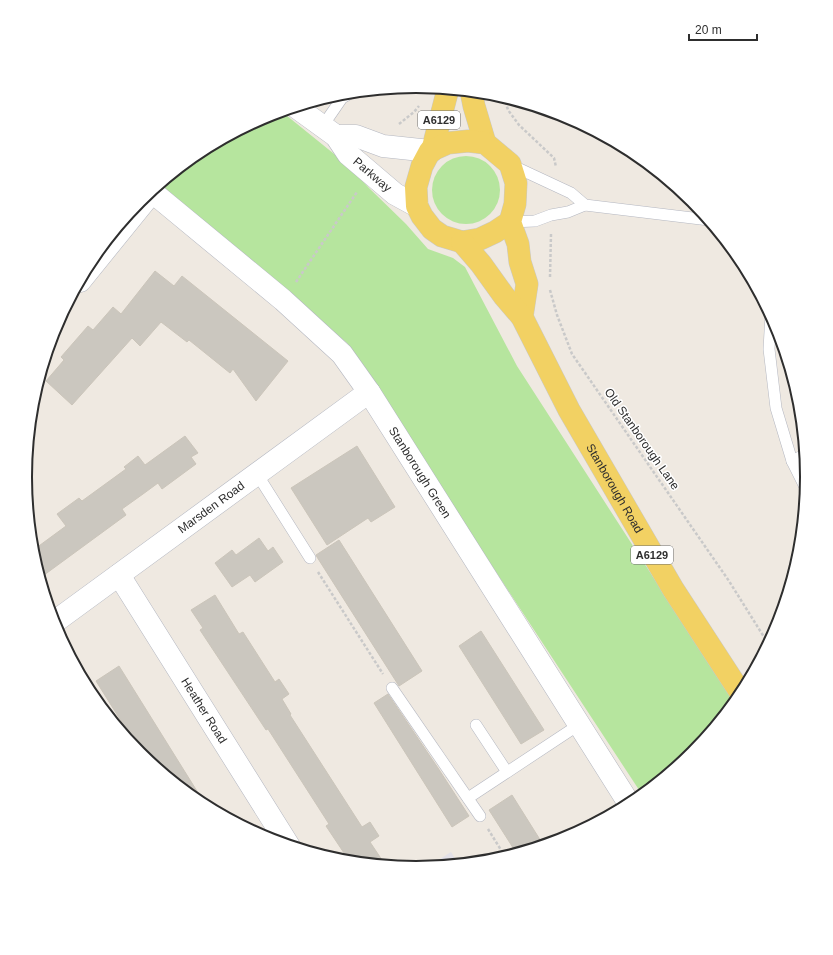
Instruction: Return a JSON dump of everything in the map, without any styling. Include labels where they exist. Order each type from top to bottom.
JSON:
[{"type":"main road","name":"A6129","points":[[431,151],[447,94]]},
{"type":"main road","name":"A6129","points":[[472,97],[485,143]]},
{"type":"main road","points":[[510,222],[495,232],[480,239],[462,242],[442,236],[432,229],[422,216],[417,206],[416,187],[422,166],[431,151],[448,143],[468,141],[485,143],[510,164],[516,183],[514,204],[510,222],[518,244],[520,262],[527,284],[522,317]]},
{"type":"main road","name":"Stanborough Road","points":[[462,242],[522,317],[569,410],[672,589],[738,688]]},
{"type":"street","name":"Parkway","points":[[301,111],[329,131],[348,154],[395,194],[417,206]]},
{"type":"street","name":"Parkway","points":[[329,131],[356,136],[383,146],[431,151]]},
{"type":"street","name":"Stanborough Green","points":[[156,195],[283,300],[342,354],[370,392],[626,799]]},
{"type":"street","name":"Marsden Road","points":[[59,619],[370,392]]},
{"type":"street","name":"Heather Road","points":[[119,575],[286,839]]},
{"type":"lane","points":[[329,131],[341,100]]},
{"type":"lane","points":[[510,164],[572,193],[585,204]]},
{"type":"lane","points":[[510,222],[535,221],[551,215],[568,212],[585,204],[701,219]]},
{"type":"lane","points":[[770,326],[769,348],[776,408],[792,461],[801,479]]},
{"type":"lane","points":[[792,461],[800,457]]},
{"type":"lane","points":[[257,474],[310,558]]},
{"type":"lane","points":[[392,688],[480,816]]},
{"type":"lane","points":[[468,798],[580,724]]},
{"type":"lane","points":[[476,725],[507,772]]},
{"type":"path","points":[[398,125],[414,112],[423,101]]},
{"type":"path","points":[[506,104],[508,110],[519,125],[554,158],[556,166],[554,174]]},
{"type":"path","points":[[283,300],[350,201]]},
{"type":"path","points":[[550,281],[551,226]]},
{"type":"path","name":"Old Stanborough Lane","points":[[550,288],[556,315],[572,354],[729,581],[765,639]]},
{"type":"path","points":[[310,558],[392,688]]},
{"type":"path","points":[[480,816],[503,852]]},
{"type":"shaded area","points":[[451,852],[456,860],[442,861],[437,861]]},
{"type":"green space","points":[[286,115],[349,166],[406,224],[428,249],[453,258],[465,267],[517,366],[731,698],[706,731],[670,767],[651,783],[640,791],[347,343],[163,188],[182,172],[224,145],[269,122]]},
{"type":"green space","points":[[466,156],[479,159],[490,166],[497,177],[500,190],[497,203],[490,214],[479,221],[466,224],[453,221],[442,214],[435,203],[432,190],[435,177],[442,166],[453,159]]},
{"type":"building","points":[[155,271],[174,286],[182,276],[288,361],[256,401],[233,369],[230,373],[189,340],[187,342],[161,322],[140,346],[132,338],[72,405],[46,381],[64,360],[61,357],[88,326],[93,330],[113,307],[121,314]]},
{"type":"building","points":[[185,436],[198,453],[191,457],[196,464],[162,489],[158,483],[122,509],[126,515],[44,575],[38,547],[66,526],[57,514],[79,498],[82,501],[126,469],[124,467],[138,456],[145,465]]},
{"type":"building","points":[[357,446],[395,507],[371,522],[368,518],[327,545],[291,488]]},
{"type":"building","points":[[259,538],[268,551],[273,547],[283,562],[255,582],[250,575],[232,587],[215,563],[232,550],[236,555]]},
{"type":"building","points":[[339,540],[422,671],[399,686],[316,555]]},
{"type":"building","points":[[215,595],[239,634],[243,632],[275,682],[279,679],[289,694],[282,699],[291,714],[290,715],[362,827],[370,822],[379,836],[370,842],[382,860],[346,856],[326,826],[329,824],[268,729],[266,730],[200,630],[203,628],[191,610]]},
{"type":"building","points":[[481,631],[544,730],[521,744],[459,646]]},
{"type":"building","points":[[119,666],[199,794],[182,783],[163,767],[128,732],[96,681]]},
{"type":"building","points":[[388,694],[469,816],[452,827],[374,703]]},
{"type":"building","points":[[512,795],[541,842],[514,849],[489,810]]}]
